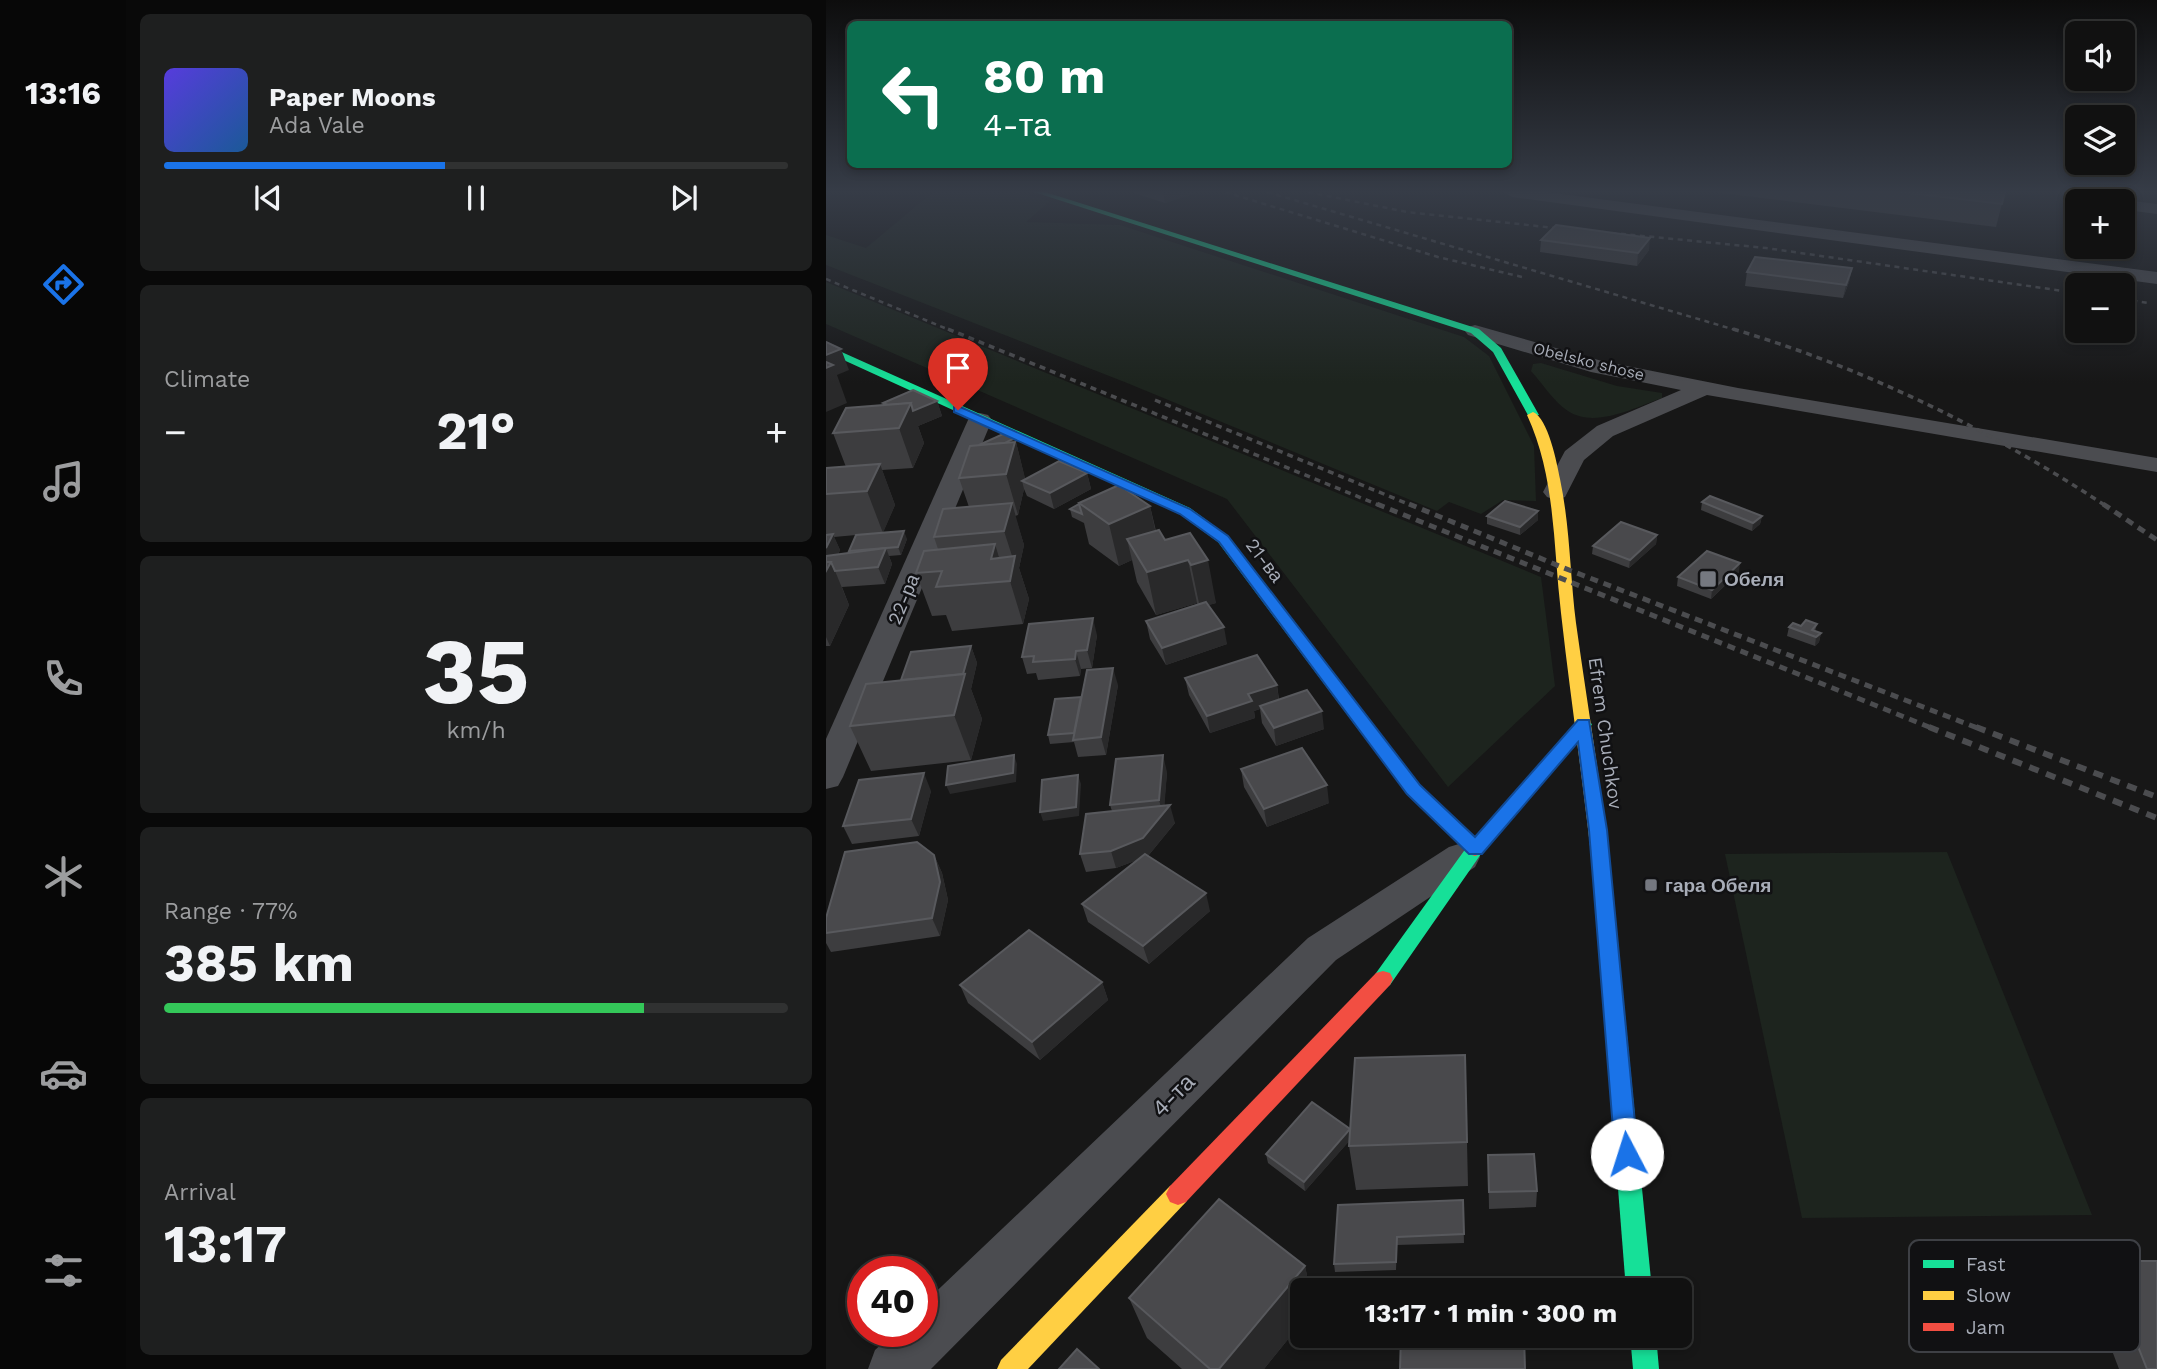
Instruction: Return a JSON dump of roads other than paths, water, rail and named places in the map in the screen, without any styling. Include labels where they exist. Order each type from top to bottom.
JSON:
[{"type":"street","name":"Obelsko shose","points":[[1239,256],[1475,331],[1599,367],[1705,388],[2157,464]]},
{"type":"street","points":[[1991,256],[2157,278]]},
{"type":"street","name":"Efrem Chuchkov","points":[[1475,331],[1497,350],[1541,429],[1556,492],[1566,598],[1598,830],[1638,1278]]},
{"type":"street","name":"21-ва","points":[[826,348],[979,420],[1185,511],[1223,539],[1413,789],[1475,849]]},
{"type":"street","points":[[1556,492],[1574,456],[1605,431],[1705,388]]},
{"type":"street","name":"22-ра","points":[[826,778],[979,420]]},
{"type":"street","name":"4-та","points":[[1010,1369],[1378,986],[1475,849],[1584,724]]},
{"type":"street","name":"4-та","points":[[894,1369],[1322,949],[1475,849]]},
{"type":"street","points":[[1644,1348],[1646,1369]]},
{"type":"railway","points":[[1434,256],[1522,277]]},
{"type":"railway","points":[[1484,256],[1739,331]]},
{"type":"railway","points":[[1821,256],[2065,291]]},
{"type":"railway","points":[[826,279],[952,331]]},
{"type":"railway","points":[[2135,301],[2148,303]]},
{"type":"railway","points":[[948,329],[1381,506]]},
{"type":"railway","points":[[1733,329],[1831,363],[1926,404],[2017,451],[2106,506]]},
{"type":"railway","points":[[1155,400],[1413,506]]},
{"type":"railway","points":[[1377,504],[1933,729]]},
{"type":"railway","points":[[1409,504],[1564,568],[1980,729]]},
{"type":"railway","points":[[2106,506],[2157,540]]},
{"type":"railway","points":[[1929,727],[1933,729]]},
{"type":"railway","points":[[1976,727],[2157,797]]},
{"type":"railway","points":[[1933,729],[2157,818]]},
{"type":"place","name":"Обеля","points":[[1708,579]]},
{"type":"place","name":"гара Обеля","points":[[1651,885]]}]
